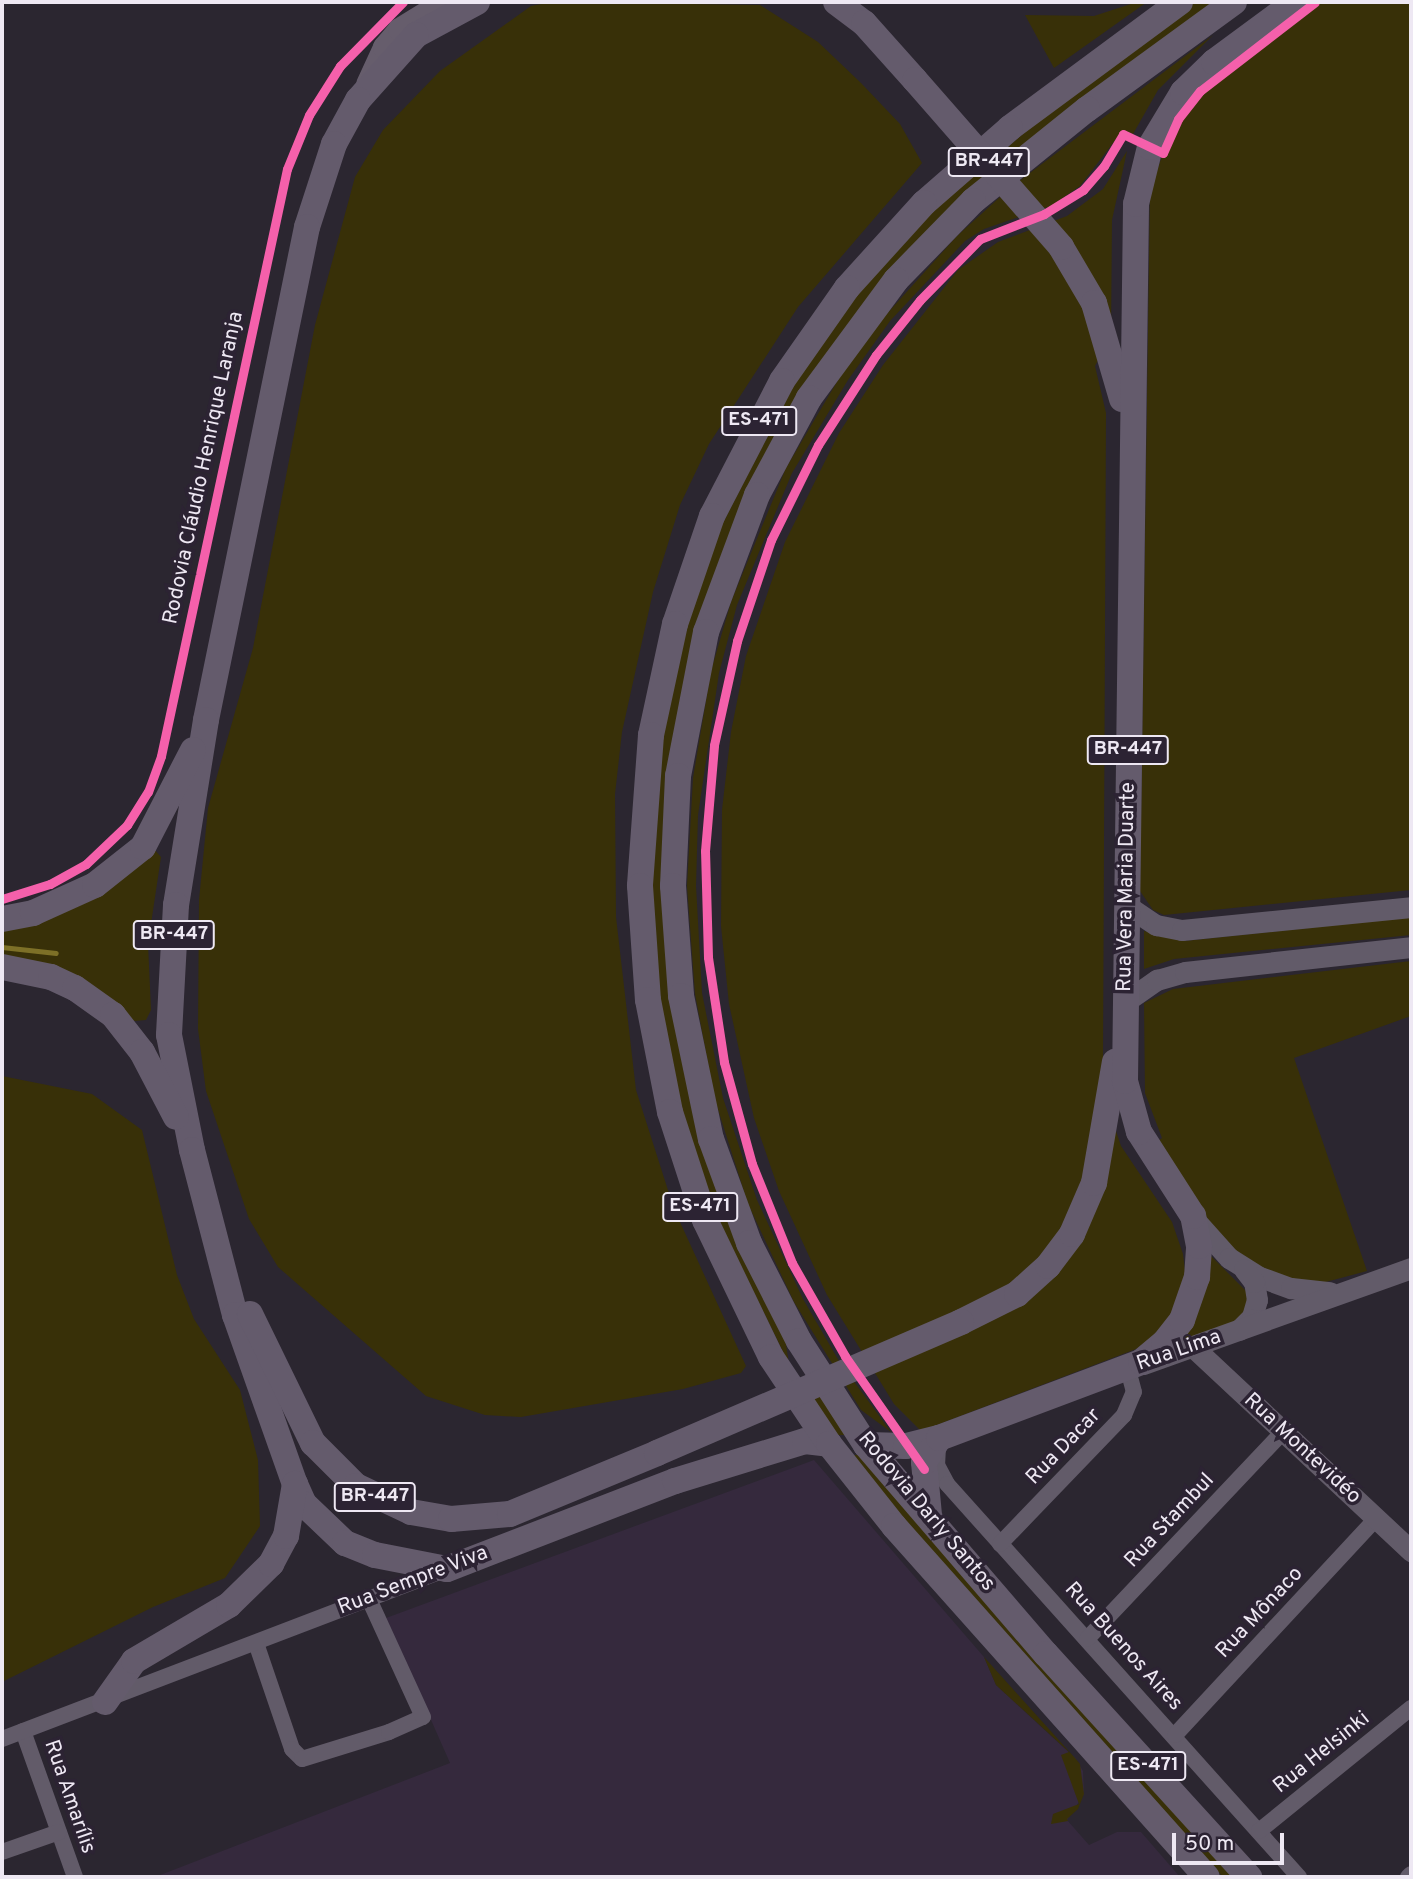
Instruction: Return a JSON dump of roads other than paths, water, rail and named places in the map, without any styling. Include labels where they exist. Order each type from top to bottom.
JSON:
[{"type":"main road","points":[[361,97],[384,47],[399,29],[443,2]]},
{"type":"main road","name":"BR-447","points":[[447,1569],[375,1555],[345,1543],[304,1504],[235,1315],[192,1150],[169,1035],[176,905],[206,720],[307,227],[334,144],[361,97],[416,36],[477,2]]},
{"type":"main road","name":"BR-447","points":[[836,2],[864,23],[1061,247],[1094,303],[1112,357],[1125,415],[1130,498]]},
{"type":"main road","name":"Rodovia Darly Santos","points":[[1180,2],[980,152],[897,230],[847,288],[782,381],[728,481],[690,575],[666,660],[646,773],[640,886],[644,962],[661,1075],[692,1185],[719,1256],[771,1357],[829,1444],[958,1601],[1206,1877]]},
{"type":"main road","name":"Rodovia Darly Santos","points":[[1234,2],[1001,177],[896,279],[850,337],[790,429],[743,528],[706,632],[683,740],[673,849],[677,960],[693,1068],[719,1163],[749,1243],[799,1341],[866,1445],[1046,1654],[1249,1877]]},
{"type":"main road","points":[[1130,498],[1136,204],[1144,165],[1170,110],[1197,75],[1295,2]]},
{"type":"main road","name":"Rua Vera Maria Duarte","points":[[1128,1369],[1164,1343],[1188,1307],[1199,1262],[1192,1216],[1134,1119],[1125,1080],[1130,498]]},
{"type":"main road","name":"BR-447","points":[[2,919],[33,913],[95,885],[143,847],[169,803],[206,720]]},
{"type":"main road","name":"BR-447","points":[[2,967],[51,977],[75,988],[113,1015],[142,1052],[192,1150]]},
{"type":"main road","name":"BR-447","points":[[217,1250],[313,1443],[348,1479],[392,1505],[451,1519],[500,1516],[529,1508],[961,1322],[999,1305],[1033,1281],[1061,1250],[1080,1218],[1098,1165],[1125,1002]]},
{"type":"main road","name":"Rua Lima","points":[[866,1445],[906,1446],[942,1436],[1128,1369]]},
{"type":"main road","points":[[929,1515],[925,1462],[942,1436]]},
{"type":"main road","name":"Rua Sempre Viva","points":[[447,1569],[675,1481],[805,1441],[829,1444]]},
{"type":"main road","points":[[105,1702],[134,1661],[229,1605],[271,1564],[286,1536],[295,1484]]},
{"type":"street","points":[[1126,905],[1156,925],[1182,930],[1411,907]]},
{"type":"street","points":[[1125,1002],[1157,980],[1185,972],[1411,947]]},
{"type":"street","name":"Rua Vera Maria Duarte","points":[[1192,1216],[1215,1245],[1244,1268],[1290,1288],[1339,1292]]},
{"type":"street","points":[[1240,1331],[1252,1317],[1257,1300],[1254,1282],[1244,1268]]},
{"type":"street","name":"Rua Lima","points":[[1128,1369],[1411,1268]]},
{"type":"street","name":"Rua Montevidéo","points":[[1193,1347],[1411,1551]]},
{"type":"street","name":"Rua Dacar","points":[[1000,1544],[1124,1415],[1134,1392],[1128,1369]]},
{"type":"street","name":"Rua Stambul","points":[[1087,1639],[1283,1432]]},
{"type":"street","name":"Rua Buenos Aires","points":[[942,1436],[937,1457],[942,1478],[1175,1735],[1299,1877]]},
{"type":"street","name":"Rua Mônaco","points":[[1175,1735],[1376,1519]]},
{"type":"street","name":"Rua Sempre Viva","points":[[2,1739],[105,1702],[368,1597],[447,1569]]},
{"type":"street","points":[[256,1643],[292,1749],[302,1759],[389,1732],[423,1717],[368,1597]]},
{"type":"street","name":"Rua Helsinki","points":[[1259,1831],[1411,1708]]},
{"type":"street","name":"Rua Amarílis","points":[[23,1731],[75,1877]]},
{"type":"street","points":[[2,1852],[59,1832]]},
{"type":"waterway","points":[[2,947],[56,953]]}]
